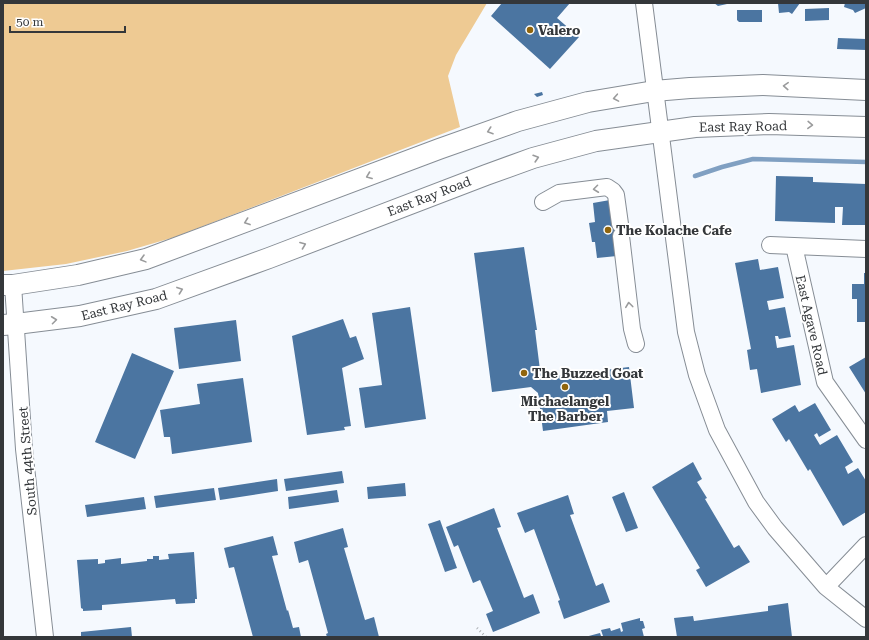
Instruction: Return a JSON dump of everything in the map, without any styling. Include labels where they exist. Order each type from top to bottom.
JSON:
[{"type":"main road","points":[[8,285],[78,274],[146,259],[439,149],[518,121],[588,102],[654,91],[690,88],[763,85],[866,90]]},
{"type":"main road","name":"East Ray Road","points":[[9,325],[80,316],[156,298],[269,258],[451,187],[533,158],[596,141],[695,127],[769,124],[866,127]]},
{"type":"street","points":[[644,3],[654,91],[686,332],[697,376],[717,430],[756,502],[780,534],[826,587],[866,619]]},
{"type":"street","points":[[543,202],[560,193],[607,187],[613,190],[616,195],[632,328],[636,344]]},
{"type":"street","points":[[770,245],[866,249]]},
{"type":"street","name":"East Agave Road","points":[[794,246],[825,382],[866,440]]},
{"type":"street","name":"South 44th Street","points":[[8,285],[9,325],[45,637]]},
{"type":"street","points":[[826,587],[866,545]]},
{"type":"path","points":[[478,628],[486,637]]},
{"type":"shaded area","points":[[3,3],[487,3],[456,55],[448,76],[460,127],[175,237],[127,251],[66,264],[3,271]]},
{"type":"building","points":[[502,3],[570,3],[557,18],[579,37],[550,69],[491,16]]},
{"type":"building","points":[[714,3],[727,3],[727,4],[718,6]]},
{"type":"building","points":[[778,3],[800,3],[792,14],[789,12],[779,13]]},
{"type":"building","points":[[845,3],[866,3],[866,8],[855,13],[853,10],[844,7]]},
{"type":"building","points":[[829,8],[829,20],[805,21],[805,9]]},
{"type":"building","points":[[737,10],[762,10],[762,22],[739,22],[737,20]]},
{"type":"building","points":[[838,38],[866,39],[866,50],[837,49]]},
{"type":"building","points":[[542,92],[543,95],[537,97],[534,94]]},
{"type":"building","points":[[776,176],[813,177],[813,182],[866,184],[866,225],[842,225],[843,207],[835,207],[835,223],[775,221]]},
{"type":"building","name":"The Kolache Cafe","points":[[610,200],[624,223],[617,256],[597,258],[595,242],[592,242],[589,223],[595,222],[593,203]]},
{"type":"building","points":[[524,247],[537,330],[535,330],[541,378],[629,367],[634,408],[607,411],[608,422],[543,431],[538,393],[531,387],[492,392],[474,253]]},
{"type":"building","points":[[758,259],[760,270],[778,267],[784,298],[767,301],[769,310],[785,307],[791,337],[779,339],[778,336],[775,336],[777,348],[794,345],[801,385],[761,393],[757,369],[750,370],[747,350],[751,349],[735,263]]},
{"type":"building","points":[[864,273],[866,273],[866,322],[857,322],[857,299],[852,299],[852,284],[864,284]]},
{"type":"building","points":[[410,307],[426,419],[365,428],[359,388],[382,385],[372,313]]},
{"type":"building","points":[[343,319],[350,338],[356,336],[364,359],[342,368],[351,426],[344,427],[345,430],[307,435],[292,336]]},
{"type":"building","points":[[236,320],[241,361],[179,369],[174,328]]},
{"type":"building","points":[[132,353],[174,371],[135,459],[95,442]]},
{"type":"building","points":[[866,357],[866,394],[849,367]]},
{"type":"building","points":[[243,378],[252,442],[172,454],[170,437],[164,437],[160,410],[200,404],[197,384]]},
{"type":"building","points":[[815,403],[831,430],[819,437],[817,433],[814,435],[820,445],[837,435],[853,462],[845,467],[848,474],[858,468],[866,481],[866,512],[843,526],[810,469],[808,471],[789,439],[786,442],[772,419],[795,405],[799,412]]},
{"type":"building","points":[[693,462],[702,479],[697,482],[707,498],[705,499],[734,548],[739,545],[750,562],[706,587],[696,570],[700,568],[652,487]]},
{"type":"building","points":[[342,471],[344,483],[286,491],[284,479]]},
{"type":"building","points":[[277,479],[278,491],[220,500],[218,488]]},
{"type":"building","points":[[405,483],[406,496],[368,499],[367,487]]},
{"type":"building","points":[[214,488],[216,500],[156,508],[154,496]]},
{"type":"building","points":[[337,490],[339,502],[289,509],[288,497]]},
{"type":"building","points":[[624,492],[638,528],[626,532],[612,497]]},
{"type":"building","points":[[568,495],[574,514],[570,515],[596,586],[603,583],[610,602],[564,619],[558,601],[560,600],[534,529],[525,533],[517,513]]},
{"type":"building","points":[[144,497],[146,509],[87,517],[85,505]]},
{"type":"building","points":[[494,508],[501,527],[497,528],[524,598],[533,594],[540,613],[493,632],[486,614],[493,611],[480,580],[473,583],[458,545],[454,547],[446,527]]},
{"type":"building","points":[[440,520],[457,568],[445,572],[428,524]]},
{"type":"building","points":[[343,528],[348,547],[344,548],[365,620],[374,617],[379,637],[327,637],[326,634],[328,633],[308,560],[299,563],[294,542]]},
{"type":"building","points":[[273,536],[278,555],[272,556],[287,611],[288,610],[293,628],[299,627],[301,637],[253,637],[234,567],[229,568],[224,548]]},
{"type":"building","points":[[194,552],[197,599],[195,599],[195,603],[176,604],[175,599],[102,605],[102,610],[83,611],[81,608],[77,560],[98,559],[98,564],[105,563],[105,560],[121,558],[121,564],[147,561],[147,559],[153,559],[153,556],[159,556],[159,560],[169,559],[168,554]]},
{"type":"building","points":[[788,603],[792,637],[677,637],[674,618],[693,616],[694,621],[768,611],[768,606]]},
{"type":"building","points":[[640,618],[640,621],[643,621],[645,628],[642,629],[644,637],[585,637],[600,633],[601,636],[603,636],[601,630],[610,628],[611,631],[620,628],[621,632],[623,631],[621,623]]},
{"type":"building","points":[[131,627],[132,637],[81,637],[81,632]]},
{"type":"waterway","points":[[695,176],[753,159],[866,162]]},
{"type":"place","name":"Valero","points":[[530,30]]},
{"type":"place","name":"The Kolache Cafe","points":[[608,230]]},
{"type":"place","name":"The Buzzed Goat","points":[[524,373]]},
{"type":"place","name":"Michaelangel The Barber","points":[[565,387]]}]
